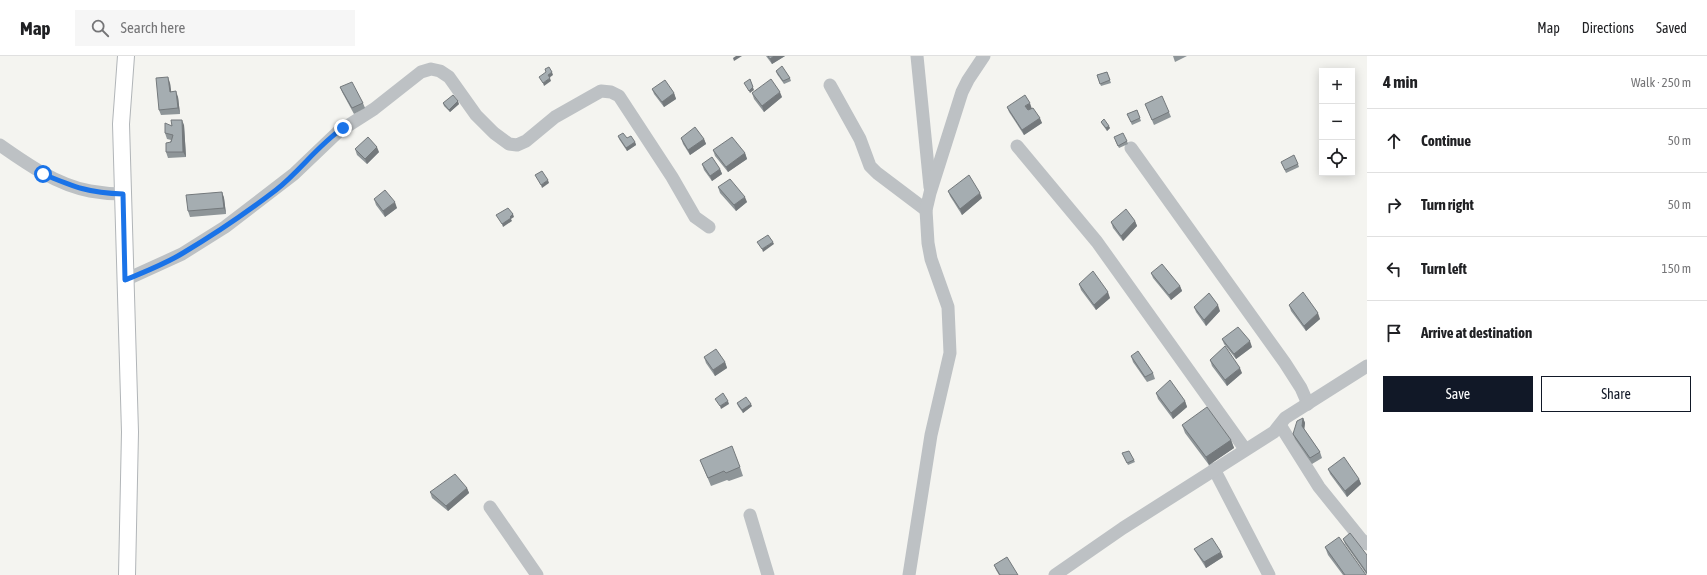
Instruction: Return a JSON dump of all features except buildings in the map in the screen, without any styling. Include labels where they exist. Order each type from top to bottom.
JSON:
[{"type":"main road","points":[[126,56],[121,124],[130,432],[127,575]]},
{"type":"street","points":[[917,56],[930,193]]},
{"type":"street","points":[[910,575],[931,435],[950,353],[948,307],[931,259],[928,243],[926,210],[962,92],[984,56]]},
{"type":"street","points":[[125,280],[182,254],[225,227],[288,179],[338,132],[374,109],[412,78],[421,72],[431,69],[440,71],[449,77],[476,115],[494,133],[509,144],[517,145],[526,141],[555,117],[601,91],[611,92],[619,96],[672,177],[695,217],[709,228]]},
{"type":"street","points":[[830,85],[860,139],[870,166],[926,210]]},
{"type":"street","points":[[0,145],[43,174],[72,186],[89,191],[123,194]]},
{"type":"street","points":[[1017,146],[1097,242],[1245,449]]},
{"type":"street","points":[[1131,148],[1285,363],[1301,388],[1308,404]]},
{"type":"street","points":[[1054,575],[1123,528],[1245,449],[1274,432],[1285,418],[1367,366]]},
{"type":"street","points":[[1280,425],[1319,487],[1361,539],[1367,544]]},
{"type":"street","points":[[1214,469],[1269,575]]},
{"type":"street","points":[[490,507],[537,575]]},
{"type":"street","points":[[750,515],[768,575]]},
{"type":"route","points":[[43,174],[72,186],[89,191],[107,194],[123,194],[125,280],[182,254],[225,227],[294,174],[332,136],[343,128]]}]
